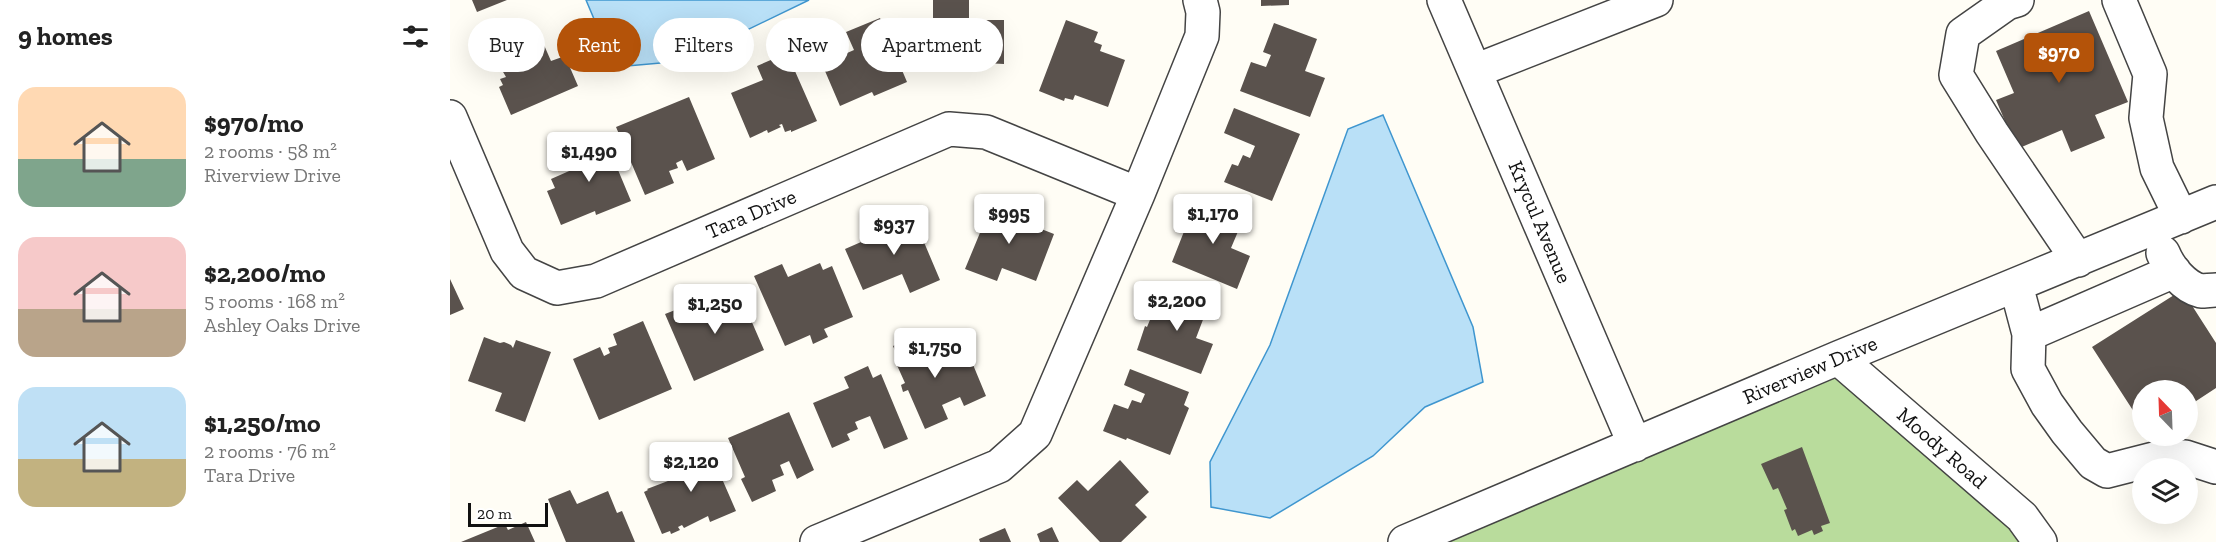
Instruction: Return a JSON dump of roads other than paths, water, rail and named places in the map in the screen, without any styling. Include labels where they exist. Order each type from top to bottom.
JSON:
[{"type":"street","points":[[816,542],[999,466],[1035,434],[1138,194],[1202,36],[1203,12],[1200,0]]},
{"type":"street","name":"Krycul Avenue","points":[[1444,0],[1635,445]]},
{"type":"street","points":[[1475,71],[1656,0]]},
{"type":"street","points":[[2017,0],[2007,3],[1963,34],[1956,75],[1992,133],[2078,260]]},
{"type":"street","points":[[2119,0],[2150,74],[2146,118],[2167,223],[2168,263],[2185,283],[2201,291],[2216,290]]},
{"type":"street","name":"Tara Drive","points":[[450,117],[507,251],[524,273],[557,288],[596,281],[949,129],[986,132],[1138,194]]},
{"type":"street","name":"Riverview Drive","points":[[1405,542],[1838,358],[2216,202]]},
{"type":"street","points":[[2029,334],[2174,271]]},
{"type":"street","points":[[2016,285],[2029,334],[2028,369],[2067,432],[2093,463],[2107,471],[2154,459],[2185,457],[2216,466]]},
{"type":"street","name":"Moody Road","points":[[1838,358],[2022,517],[2040,542]]},
{"type":"water","points":[[586,0],[809,0],[772,18],[766,18],[766,21],[754,27],[754,18],[653,18],[653,64],[641,65],[641,18],[594,18]]},
{"type":"water","points":[[1383,115],[1473,327],[1483,382],[1425,407],[1373,456],[1270,518],[1211,507],[1210,462],[1270,345],[1348,129]]}]
